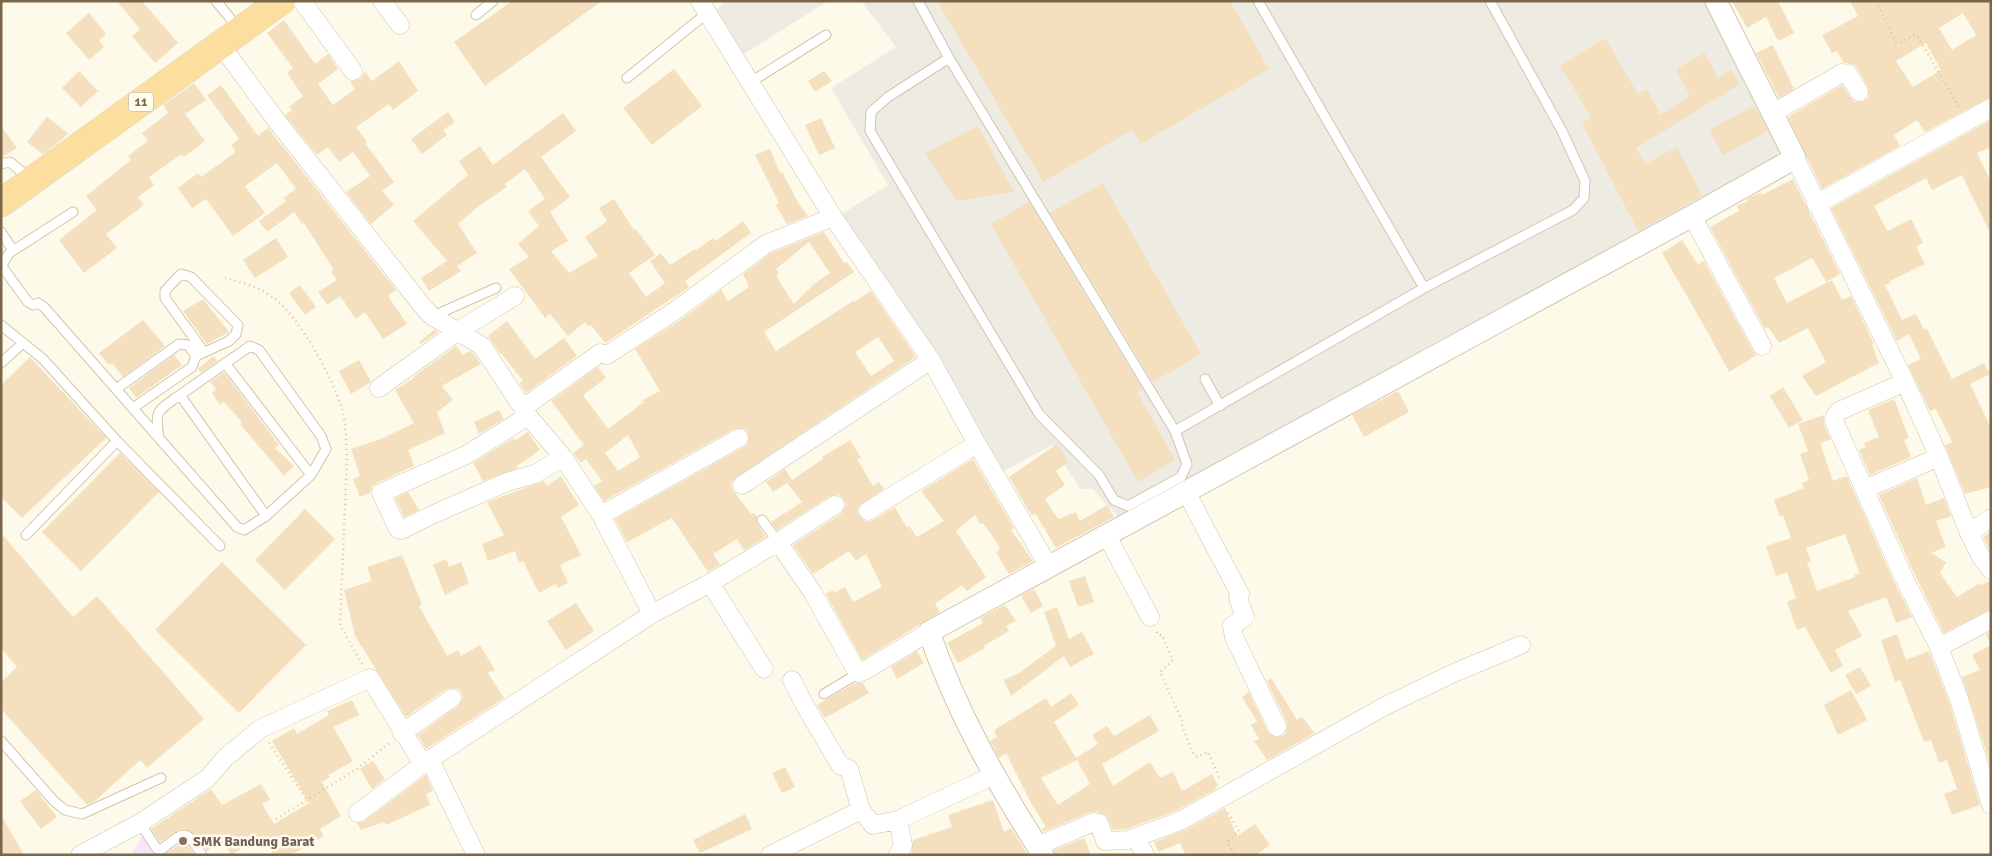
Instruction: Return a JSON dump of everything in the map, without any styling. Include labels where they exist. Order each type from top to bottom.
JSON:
[{"type":"highway","name":"11","points":[[1,203],[281,1]]},
{"type":"street","points":[[302,1],[353,71]]},
{"type":"street","points":[[382,1],[400,25]]},
{"type":"street","points":[[1716,1],[1905,382],[1939,457],[1969,533],[1981,557],[1991,570]]},
{"type":"street","points":[[704,7],[833,217],[931,360],[977,444],[1049,567]]},
{"type":"street","points":[[230,37],[276,120],[416,299],[432,316],[482,346],[525,412],[563,457],[601,515],[652,614]]},
{"type":"street","points":[[1773,114],[1842,73],[1848,74],[1859,92]]},
{"type":"street","points":[[1816,204],[1991,108]]},
{"type":"street","points":[[778,542],[813,593],[830,626],[859,673],[929,632],[1795,158]]},
{"type":"street","points":[[1692,216],[1762,346]]},
{"type":"street","points":[[563,457],[534,474],[508,482],[402,530],[398,530],[381,493],[466,455],[525,412],[600,353],[607,356],[661,320],[766,244],[833,217]]},
{"type":"street","points":[[379,388],[458,331],[515,296]]},
{"type":"street","points":[[742,485],[931,360]]},
{"type":"street","points":[[1905,382],[1839,411],[1834,421],[1904,578],[1940,647],[1959,699],[1991,805]]},
{"type":"street","points":[[601,515],[739,438]]},
{"type":"street","points":[[868,511],[977,444]]},
{"type":"street","points":[[1865,490],[1939,457]]},
{"type":"street","points":[[1187,492],[1240,594],[1238,598],[1245,617],[1232,626],[1234,637],[1277,727]]},
{"type":"street","points":[[358,813],[382,797],[393,786],[426,762],[652,614],[710,583],[835,505]]},
{"type":"street","points":[[1969,533],[1991,518]]},
{"type":"street","points":[[1107,536],[1150,617]]},
{"type":"street","points":[[710,583],[764,669]]},
{"type":"street","points":[[1940,647],[1991,620]]},
{"type":"street","points":[[929,632],[953,694],[994,775],[1040,850],[1094,822],[1100,823],[1105,841],[1128,840],[1180,821],[1262,776],[1285,760],[1353,725],[1385,706],[1456,672],[1521,645]]},
{"type":"street","points":[[80,855],[140,823],[208,778],[225,758],[260,729],[370,678],[402,733],[426,762],[476,855]]},
{"type":"street","points":[[792,680],[840,765],[849,770],[861,810],[873,825],[898,820],[994,775]]},
{"type":"street","points":[[402,733],[452,698]]},
{"type":"street","points":[[770,855],[861,810]]},
{"type":"street","points":[[898,820],[904,845],[898,855]]},
{"type":"street","points":[[1136,837],[1145,855]]},
{"type":"lane","points":[[216,1],[230,37]]},
{"type":"lane","points":[[476,15],[493,1]]},
{"type":"lane","points":[[918,1],[949,58],[1175,431],[1187,464],[1181,477],[1128,506],[1114,500],[1098,475],[1065,438],[1039,414],[870,131],[871,112],[888,97],[949,58]]},
{"type":"lane","points":[[1258,1],[1424,288]]},
{"type":"lane","points":[[1175,431],[1424,288],[1573,210],[1584,198],[1585,181],[1562,131],[1490,1]]},
{"type":"lane","points":[[627,78],[704,7]]},
{"type":"lane","points":[[749,83],[826,35]]},
{"type":"lane","points":[[1,164],[10,162],[32,181]]},
{"type":"lane","points":[[73,212],[11,252],[3,263],[3,268],[28,302],[33,305],[38,303],[42,305],[237,527],[244,530],[266,516],[311,475],[326,449],[321,436],[259,350],[250,346],[158,410],[156,420],[159,438]]},
{"type":"lane","points":[[1,232],[12,248],[11,252]]},
{"type":"lane","points":[[133,408],[192,367],[200,354],[229,341],[236,334],[238,325],[191,277],[181,274],[165,291],[165,298],[200,354]]},
{"type":"lane","points":[[432,316],[496,288]]},
{"type":"lane","points":[[1,325],[43,359],[117,441],[220,546]]},
{"type":"lane","points":[[600,353],[619,340]]},
{"type":"lane","points":[[1,362],[23,343]]},
{"type":"lane","points":[[116,389],[179,344],[188,345],[200,354]]},
{"type":"lane","points":[[226,363],[311,475]]},
{"type":"lane","points":[[1205,379],[1220,406]]},
{"type":"lane","points":[[180,395],[266,516]]},
{"type":"lane","points":[[26,535],[117,441]]},
{"type":"lane","points":[[762,520],[778,542]]},
{"type":"lane","points":[[824,694],[859,673]]},
{"type":"lane","points":[[1,741],[54,801],[65,810],[82,814],[160,778]]},
{"type":"lane","points":[[140,823],[157,849],[162,849],[182,834],[186,834],[202,855]]},
{"type":"path","points":[[1876,1],[1896,42],[1900,43],[1914,35],[1918,37],[1967,121]]},
{"type":"path","points":[[1150,617],[1158,635],[1162,635],[1173,660],[1160,672],[1183,722],[1182,726],[1194,755],[1197,757],[1208,752],[1239,832],[1227,842],[1235,855]]},
{"type":"path","points":[[260,729],[307,800]]},
{"type":"path","points":[[276,819],[357,769],[402,733]]},
{"type":"shaded area","points":[[726,1],[828,1],[741,56],[713,12]]},
{"type":"shaded area","points":[[861,1],[1705,1],[1778,138],[1779,152],[1774,161],[1709,198],[1436,342],[1119,518],[1093,489],[1080,489],[1052,445],[1001,473],[840,215],[888,185],[831,88],[896,47]]},
{"type":"shaded area","name":"SMK Bandung Barat","points":[[148,826],[162,846],[188,827],[208,855],[131,855],[143,836],[138,831]]},
{"type":"building","points":[[117,1],[142,1],[178,43],[155,63],[132,36],[140,29]]},
{"type":"building","points":[[512,1],[602,1],[485,86],[454,42]]},
{"type":"building","points":[[937,1],[1230,1],[1269,69],[1141,144],[1132,130],[1043,182]]},
{"type":"building","points":[[1732,1],[1778,1],[1794,33],[1778,41],[1766,17],[1747,28]]},
{"type":"building","points":[[1850,1],[1991,1],[1991,97],[1925,132],[1917,120],[1894,135],[1900,146],[1822,189],[1788,117],[1842,85],[1854,102],[1864,101],[1869,97],[1868,87],[1857,68],[1854,65],[1844,63],[1837,51],[1832,53],[1822,35],[1858,16]],"holes":[[[1963,13],[1976,35],[1952,50],[1939,28]],[[1926,43],[1941,70],[1913,87],[1896,61]]]},
{"type":"building","points":[[89,13],[106,34],[99,40],[104,47],[89,60],[66,33]]},
{"type":"building","points":[[284,20],[315,64],[328,54],[338,69],[318,84],[333,105],[355,89],[350,82],[360,79],[365,71],[372,81],[399,61],[418,91],[393,110],[389,104],[356,127],[367,142],[365,143],[394,182],[382,191],[394,205],[371,224],[346,192],[370,176],[353,152],[339,162],[328,147],[317,155],[285,115],[292,110],[289,107],[303,96],[287,73],[293,68],[267,33]]},
{"type":"building","points":[[1605,38],[1638,94],[1647,89],[1660,115],[1690,96],[1676,69],[1705,53],[1718,78],[1731,70],[1740,84],[1636,148],[1645,164],[1677,147],[1702,196],[1638,231],[1582,123],[1592,118],[1560,66]]},
{"type":"building","points":[[1773,45],[1794,89],[1779,98],[1756,53]]},
{"type":"building","points":[[674,69],[702,106],[652,145],[623,108]]},
{"type":"building","points":[[79,71],[98,91],[81,107],[62,88]]},
{"type":"building","points":[[824,71],[832,81],[815,92],[808,81]]},
{"type":"building","points":[[194,83],[206,100],[185,114],[205,141],[184,157],[182,154],[149,177],[154,185],[138,197],[144,205],[106,234],[117,248],[84,273],[59,240],[97,210],[86,196],[131,160],[128,156],[148,141],[142,133],[168,113],[163,105]]},
{"type":"building","points":[[221,85],[258,136],[268,128],[396,290],[388,296],[407,324],[383,339],[365,312],[356,319],[340,296],[327,305],[318,292],[337,280],[331,272],[334,270],[304,223],[302,224],[294,212],[267,232],[259,221],[286,201],[283,198],[296,189],[277,163],[245,186],[265,213],[233,236],[206,199],[192,208],[178,188],[198,173],[201,177],[236,152],[231,145],[239,139],[207,95]]},
{"type":"building","points":[[1754,106],[1768,131],[1723,155],[1709,130]]},
{"type":"building","points":[[448,112],[455,122],[443,130],[447,135],[422,154],[411,139]]},
{"type":"building","points":[[563,113],[576,131],[541,157],[570,197],[550,212],[568,241],[551,251],[569,273],[598,256],[585,237],[607,221],[599,208],[614,199],[634,230],[636,229],[655,255],[629,273],[646,297],[665,283],[650,261],[661,253],[670,265],[713,238],[716,241],[743,221],[751,233],[685,281],[689,287],[605,343],[591,325],[589,327],[585,322],[568,336],[550,314],[545,318],[509,269],[529,257],[518,244],[539,226],[528,211],[545,199],[525,169],[505,184],[507,187],[480,205],[458,224],[477,253],[457,266],[461,271],[429,291],[421,278],[447,261],[413,221],[468,175],[459,161],[480,146],[493,165]]},
{"type":"building","points":[[47,117],[68,133],[43,154],[27,142]]},
{"type":"building","points":[[821,118],[835,148],[819,155],[805,125]]},
{"type":"building","points":[[1991,120],[1991,147],[1977,153],[1991,182],[1991,235],[1962,175],[1932,190],[1926,178],[1874,206],[1887,231],[1911,219],[1923,243],[1916,246],[1925,264],[1885,285],[1902,320],[1916,314],[1924,330],[1927,329],[1952,379],[1984,363],[1990,374],[1970,384],[1991,428],[1991,487],[1965,494],[1945,445],[1952,442],[1936,409],[1930,411],[1908,365],[1921,359],[1909,334],[1897,341],[1831,208]]},
{"type":"building","points":[[1,126],[17,148],[1,158]]},
{"type":"building","points":[[978,126],[1014,192],[956,201],[925,153]]},
{"type":"building","points":[[770,149],[780,173],[782,172],[799,204],[808,216],[787,224],[776,206],[779,203],[755,155]]},
{"type":"building","points":[[1793,179],[1840,274],[1826,282],[1812,258],[1774,278],[1787,303],[1832,280],[1842,300],[1851,296],[1874,344],[1872,345],[1879,363],[1816,396],[1802,376],[1826,362],[1808,328],[1779,343],[1768,327],[1765,329],[1710,227],[1739,211],[1737,206],[1748,201],[1747,199],[1761,192],[1762,195]]},
{"type":"building","points":[[1103,183],[1201,354],[1153,382],[1050,213]]},
{"type":"building","points":[[1029,202],[1142,388],[1137,392],[1175,460],[1138,482],[991,224]]},
{"type":"building","points":[[824,232],[844,263],[847,262],[854,272],[764,332],[776,351],[871,291],[916,357],[733,480],[731,485],[733,490],[751,514],[754,513],[757,517],[757,523],[766,537],[744,550],[737,539],[713,554],[720,564],[708,572],[672,518],[627,542],[615,519],[744,447],[748,443],[748,433],[744,429],[734,429],[604,501],[594,486],[602,481],[586,459],[581,463],[573,453],[584,445],[551,401],[598,367],[606,378],[583,395],[608,429],[644,402],[643,400],[660,391],[635,349],[682,319],[721,290],[728,301],[749,287],[743,274],[771,253]],"holes":[[[809,242],[830,273],[814,284],[794,304],[776,276],[779,274],[776,269]],[[878,337],[894,361],[871,376],[855,352]],[[628,435],[640,457],[618,471],[605,453]]]},
{"type":"building","points":[[276,238],[288,257],[255,278],[243,260]]},
{"type":"building","points":[[1682,240],[1698,265],[1704,261],[1753,351],[1757,355],[1729,372],[1662,253]]},
{"type":"building","points":[[300,285],[316,307],[305,315],[289,293]]},
{"type":"building","points":[[203,299],[229,332],[207,344],[183,311]]},
{"type":"building","points":[[143,320],[165,346],[123,377],[112,363],[109,365],[99,353]]},
{"type":"building","points":[[507,321],[535,359],[564,338],[577,356],[526,393],[519,383],[523,381],[500,354],[488,336]]},
{"type":"building","points":[[434,330],[438,332],[421,344],[419,342]]},
{"type":"building","points":[[456,346],[463,355],[470,351],[481,364],[442,386],[453,400],[437,412],[445,433],[408,450],[414,466],[377,483],[372,487],[370,493],[360,497],[353,479],[360,476],[351,449],[383,438],[414,423],[395,390]]},
{"type":"building","points":[[174,355],[182,365],[136,398],[129,388]]},
{"type":"building","points":[[213,356],[218,361],[201,373],[198,369]]},
{"type":"building","points":[[30,357],[106,438],[22,518],[1,497],[1,385]]},
{"type":"building","points":[[359,360],[371,382],[351,394],[339,371]]},
{"type":"building","points":[[224,372],[279,445],[275,448],[294,466],[284,476],[240,424],[242,422],[224,402],[220,405],[212,393],[216,389],[210,382]]},
{"type":"building","points":[[1783,387],[1803,420],[1789,428],[1770,396]]},
{"type":"building","points":[[1398,391],[1409,412],[1364,437],[1352,415]]},
{"type":"building","points":[[1894,399],[1909,438],[1904,440],[1911,457],[1870,475],[1859,450],[1866,447],[1864,443],[1879,437],[1868,410]]},
{"type":"building","points":[[499,410],[504,419],[479,434],[474,422]]},
{"type":"building","points":[[1824,415],[1824,425],[1831,439],[1820,443],[1833,481],[1847,476],[1894,582],[1912,617],[1896,623],[1886,597],[1848,611],[1862,636],[1835,650],[1843,666],[1831,673],[1805,627],[1797,630],[1787,602],[1796,598],[1787,572],[1776,576],[1766,546],[1791,538],[1783,515],[1780,517],[1774,500],[1804,488],[1802,483],[1809,480],[1800,454],[1808,451],[1798,424]],"holes":[[[1845,534],[1860,574],[1817,591],[1807,562],[1811,561],[1806,548]]]},
{"type":"building","points":[[528,432],[540,450],[517,466],[518,468],[483,481],[473,463],[513,438],[514,441]]},
{"type":"building","points":[[850,440],[861,458],[857,459],[873,486],[879,482],[884,489],[859,506],[857,512],[863,520],[868,522],[873,520],[895,507],[907,528],[909,526],[917,537],[944,521],[921,491],[973,459],[1014,528],[1011,530],[1033,561],[1009,574],[996,552],[1000,549],[997,543],[983,523],[980,524],[975,515],[956,531],[986,577],[967,591],[962,585],[935,604],[940,612],[862,660],[826,594],[833,590],[834,593],[845,587],[853,602],[882,587],[866,554],[856,561],[849,551],[813,574],[793,545],[841,514],[846,505],[844,500],[839,495],[830,496],[777,530],[771,522],[802,502],[787,483],[773,492],[766,482],[785,469],[792,480],[823,459],[822,457]]},
{"type":"building","points":[[1057,444],[1069,462],[1056,471],[1065,485],[1045,499],[1058,519],[1076,512],[1080,521],[1107,505],[1114,517],[1056,548],[1035,513],[1032,516],[1009,477]]},
{"type":"building","points":[[120,453],[159,492],[81,571],[42,532]]},
{"type":"building","points":[[561,476],[579,505],[561,517],[581,555],[560,565],[568,583],[558,588],[556,584],[539,593],[523,561],[519,563],[515,551],[488,561],[482,544],[504,535],[487,502],[544,481],[547,486]]},
{"type":"building","points":[[1917,478],[1926,505],[1944,498],[1951,516],[1936,521],[1946,547],[1931,553],[1946,562],[1940,573],[1957,597],[1980,583],[1981,585],[1991,580],[1991,609],[1944,633],[1914,573],[1879,495]]},
{"type":"building","points":[[408,492],[419,510],[404,517],[395,498]]},
{"type":"building","points":[[305,509],[335,539],[285,590],[255,560]]},
{"type":"building","points":[[1991,531],[1991,552],[1983,537]]},
{"type":"building","points":[[1,533],[73,617],[97,596],[204,719],[147,768],[140,760],[95,801],[87,805],[1,709],[1,682],[17,667],[1,648]]},
{"type":"building","points":[[402,555],[422,604],[419,606],[447,656],[458,650],[461,656],[480,645],[495,670],[488,673],[504,698],[426,749],[418,735],[458,706],[463,698],[461,692],[456,688],[446,689],[406,717],[355,636],[344,590],[372,581],[367,567]]},
{"type":"building","points":[[446,559],[449,567],[461,562],[469,583],[445,595],[433,565]]},
{"type":"building","points":[[222,562],[306,645],[239,713],[155,630]]},
{"type":"building","points":[[1085,576],[1094,602],[1078,607],[1069,581]]},
{"type":"building","points":[[1034,589],[1043,606],[1031,613],[1021,596]]},
{"type":"building","points":[[576,603],[594,631],[566,650],[547,621]]},
{"type":"building","points":[[1005,605],[1016,621],[1006,626],[1009,631],[984,646],[985,648],[958,663],[947,643],[983,623],[980,618]]},
{"type":"building","points":[[1057,607],[1069,639],[1082,632],[1094,654],[1070,667],[1064,656],[1011,696],[1004,680],[1019,673],[1056,646],[1044,612]]},
{"type":"building","points":[[1991,632],[1991,645],[1986,635]]},
{"type":"building","points":[[1897,634],[1906,660],[1929,651],[1949,702],[1980,805],[1952,815],[1944,794],[1957,789],[1947,760],[1939,763],[1931,740],[1924,742],[1900,680],[1895,682],[1881,640]]},
{"type":"building","points":[[1991,645],[1991,767],[1962,677],[1980,670],[1972,655]]},
{"type":"building","points":[[917,651],[924,663],[897,679],[891,667]]},
{"type":"building","points":[[1860,667],[1871,686],[1856,694],[1845,675]]},
{"type":"building","points":[[1271,678],[1297,720],[1302,717],[1315,733],[1267,760],[1254,741],[1259,739],[1251,725],[1257,721],[1242,697],[1249,692],[1268,732],[1276,737],[1282,736],[1286,733],[1287,723],[1267,681]]},
{"type":"building","points":[[855,683],[863,683],[869,693],[825,718],[817,705]]},
{"type":"building","points":[[1851,690],[1867,720],[1838,735],[1824,705]]},
{"type":"building","points":[[1071,693],[1079,705],[1054,722],[1076,758],[1098,744],[1092,735],[1107,726],[1114,736],[1150,715],[1159,731],[1102,764],[1113,786],[1150,762],[1160,778],[1173,772],[1182,791],[1212,774],[1218,785],[1215,787],[1216,789],[1176,811],[1126,829],[1113,830],[1106,815],[1090,812],[1043,832],[1042,829],[1046,827],[1030,801],[1006,753],[999,758],[990,741],[997,737],[994,730],[1046,698],[1051,707]],"holes":[[[1077,760],[1090,784],[1058,805],[1041,778]]]},
{"type":"building","points":[[352,700],[359,715],[333,727],[353,761],[328,775],[330,777],[322,782],[341,816],[320,829],[324,836],[291,855],[273,855],[262,836],[231,855],[223,841],[207,851],[196,836],[187,829],[178,830],[160,842],[151,829],[211,789],[222,805],[261,784],[270,800],[262,804],[274,824],[309,803],[272,741],[294,728],[297,734],[329,715],[327,711]]},
{"type":"building","points":[[373,761],[385,779],[372,789],[360,769]]},
{"type":"building","points":[[785,767],[795,787],[782,793],[772,773]]},
{"type":"building","points":[[426,775],[433,791],[426,794],[430,805],[386,825],[384,822],[361,830],[357,823],[364,821]]},
{"type":"building","points":[[36,790],[57,817],[41,829],[20,801]]},
{"type":"building","points":[[993,800],[1004,832],[1011,828],[1028,855],[911,855],[913,840],[952,827],[948,815]]},
{"type":"building","points":[[1225,808],[1237,836],[1255,824],[1270,845],[1256,855],[1186,855],[1180,843],[1158,852],[1154,842],[1185,830]]},
{"type":"building","points":[[745,814],[752,829],[700,853],[693,840]]},
{"type":"building","points":[[1,815],[16,841],[24,855],[1,855]]},
{"type":"building","points":[[1084,838],[1091,855],[1055,855],[1054,850]]},
{"type":"building","points":[[184,842],[194,855],[169,855],[167,853]]},
{"type":"place","name":"SMK Bandung Barat","points":[[183,841]]}]
